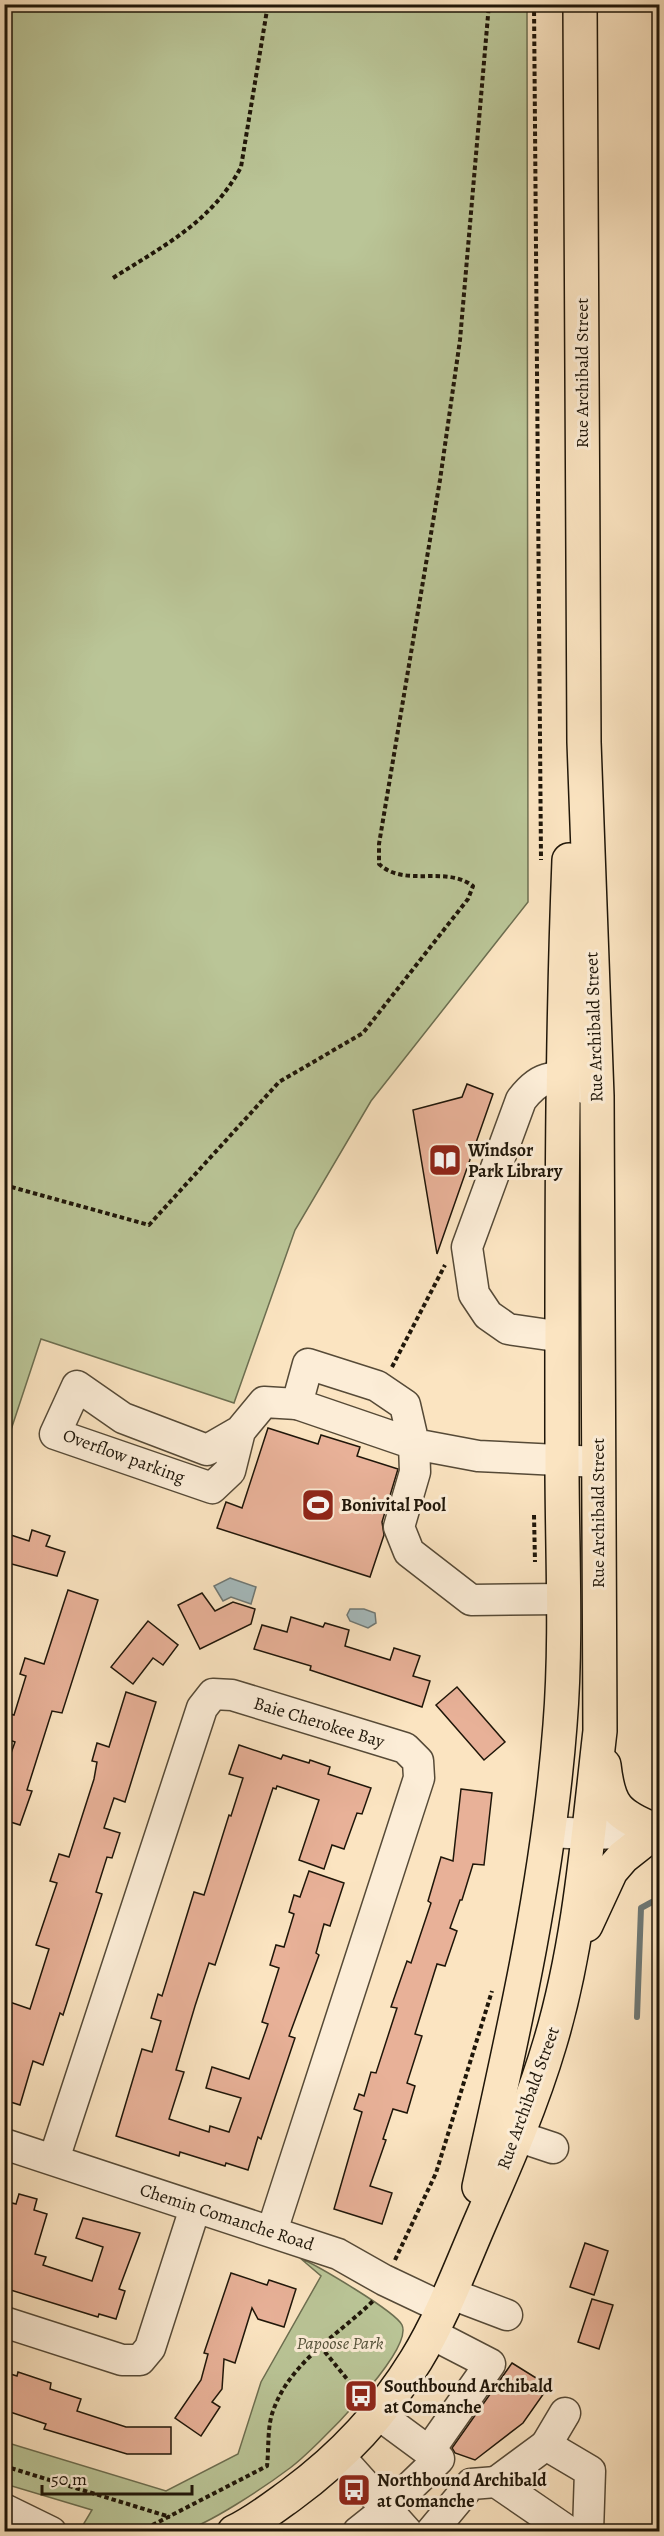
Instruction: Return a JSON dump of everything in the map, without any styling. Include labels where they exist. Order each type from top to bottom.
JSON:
[{"type":"main road","name":"Rue Archibald Street","points":[[239,2531],[314,2478],[339,2456],[370,2405],[416,2360],[441,2311],[518,2136],[550,2043],[568,1965],[588,1834],[600,1731],[597,1096],[584,742],[580,4]]},
{"type":"main road","name":"Rue Archibald Street","points":[[463,2262],[516,2023],[549,1832],[561,1723],[563,1077],[569,836],[584,742]]},
{"type":"main road","points":[[568,1965],[611,1871],[623,1857],[658,1832],[625,1816],[612,1804],[607,1791],[600,1731]]},
{"type":"street","points":[[563,1337],[508,1329],[488,1315],[474,1294],[467,1247],[521,1100],[534,1083],[563,1077],[597,1096]]},
{"type":"street","points":[[563,1599],[471,1600],[409,1552],[399,1527],[415,1472],[414,1444],[405,1405],[377,1386],[308,1364],[297,1404],[414,1444],[478,1456],[598,1462]]},
{"type":"street","name":"Overflow parking","points":[[240,1431],[230,1471],[212,1488],[55,1434],[77,1386],[123,1418],[207,1450],[240,1431],[264,1402],[297,1404]]},
{"type":"street","name":"Baie Cherokee Bay","points":[[54,2159],[202,1708],[213,1694],[232,1695],[405,1748],[418,1761],[419,1778],[272,2231]]},
{"type":"street","points":[[549,1832],[588,1834],[658,1832]]},
{"type":"street","points":[[518,2136],[553,2148]]},
{"type":"street","name":"Chemin Comanche Road","points":[[4,2144],[338,2254],[441,2311]]},
{"type":"street","points":[[4,2322],[122,2360],[140,2360],[150,2348],[195,2208]]},
{"type":"street","points":[[441,2311],[507,2315]]},
{"type":"street","points":[[358,2532],[387,2509],[434,2455],[490,2364],[441,2311]]},
{"type":"street","points":[[370,2405],[434,2455],[568,2532]]},
{"type":"street","points":[[431,2532],[484,2483],[546,2445],[565,2413]]},
{"type":"street","points":[[546,2445],[590,2471],[588,2532]]},
{"type":"street","points":[[339,2456],[407,2532]]},
{"type":"street","points":[[4,2508],[49,2531]]},
{"type":"path","points":[[113,278],[198,223],[228,191],[240,167],[268,4]]},
{"type":"path","points":[[4,1185],[149,1225],[279,1082],[363,1033],[468,899],[473,886],[462,878],[443,875],[409,876],[388,872],[379,864],[379,844],[440,480],[460,340],[489,4]]},
{"type":"path","points":[[398,1360],[447,1261]]},
{"type":"path","points":[[321,2346],[370,2405]]},
{"type":"path","points":[[4,2466],[170,2517],[139,2532]]},
{"type":"green space","points":[[5,4],[527,5],[528,902],[371,1101],[295,1230],[234,1403],[41,1339],[5,1448]]},
{"type":"green space","name":"Papoose Park","points":[[300,2258],[386,2310],[402,2325],[402,2338],[393,2356],[359,2400],[318,2443],[290,2468],[252,2495],[205,2522],[180,2532],[168,2533],[130,2531],[128,2528],[120,2531],[87,2531],[83,2525],[92,2510],[5,2484],[5,2442],[166,2491],[238,2454],[261,2382],[321,2276]]},
{"type":"shaded area","points":[[230,1578],[256,1587],[251,1604],[231,1597],[223,1601],[214,1586]]},
{"type":"shaded area","points":[[350,1609],[364,1609],[375,1613],[376,1623],[368,1628],[350,1621],[347,1615]]},
{"type":"building","name":"Windsor Park Library","points":[[467,1084],[493,1094],[437,1254],[413,1110],[462,1097]]},
{"type":"building","name":"Bonivital Pool","points":[[268,1428],[318,1444],[321,1435],[360,1447],[357,1456],[398,1469],[382,1522],[384,1535],[370,1577],[217,1528],[226,1502],[242,1508]]},
{"type":"building","points":[[32,1530],[50,1536],[46,1546],[65,1552],[57,1576],[4,1562],[8,1534],[29,1541]]},
{"type":"building","points":[[68,1590],[98,1600],[62,1713],[52,1711],[27,1790],[32,1791],[20,1825],[4,1820],[4,1773],[15,1742],[4,1738],[4,1732],[10,1714],[14,1715],[26,1676],[20,1674],[25,1658],[44,1664]]},
{"type":"building","points":[[202,1593],[215,1611],[233,1602],[255,1609],[251,1624],[200,1649],[178,1605]]},
{"type":"building","points":[[291,1617],[323,1627],[325,1623],[349,1630],[345,1646],[390,1660],[394,1648],[420,1656],[413,1676],[430,1681],[422,1707],[310,1670],[311,1666],[254,1649],[262,1625],[287,1632]]},
{"type":"building","points":[[148,1621],[178,1645],[163,1665],[153,1658],[133,1684],[111,1667]]},
{"type":"building","points":[[457,1687],[505,1742],[484,1760],[436,1705]]},
{"type":"building","points":[[126,1692],[156,1702],[125,1802],[114,1798],[104,1828],[120,1833],[112,1858],[107,1857],[96,1892],[102,1894],[63,2015],[60,2013],[43,2065],[33,2061],[20,2105],[4,2100],[4,2047],[11,2025],[4,2023],[4,2000],[30,2009],[49,1949],[36,1945],[57,1883],[50,1881],[59,1854],[69,1857],[94,1779],[97,1762],[92,1761],[97,1743],[109,1747]]},
{"type":"building","points":[[239,1745],[281,1759],[283,1755],[309,1763],[310,1760],[330,1767],[328,1774],[371,1788],[362,1814],[357,1813],[344,1849],[332,1845],[324,1869],[299,1860],[319,1800],[277,1786],[276,1789],[273,1788],[215,1965],[209,1963],[195,2006],[176,2070],[184,2072],[169,2119],[209,2132],[210,2126],[229,2132],[241,2098],[206,2088],[212,2067],[249,2079],[268,2024],[262,2022],[279,1968],[270,1965],[276,1945],[284,1947],[294,1914],[289,1912],[294,1895],[300,1897],[309,1871],[344,1883],[330,1926],[324,1924],[316,1953],[319,1955],[289,2036],[295,2038],[261,2139],[258,2137],[248,2170],[226,2163],[225,2166],[180,2152],[179,2156],[116,2136],[142,2049],[152,2052],[161,2021],[151,2018],[158,1994],[162,1996],[194,1892],[204,1895],[243,1778],[229,1774]]},
{"type":"building","points":[[461,1789],[492,1793],[484,1865],[473,1864],[462,1900],[460,1900],[450,1928],[457,1931],[445,1966],[437,1964],[415,2034],[422,2036],[407,2083],[415,2086],[407,2113],[393,2109],[383,2139],[386,2140],[370,2186],[392,2193],[382,2224],[334,2209],[362,2112],[354,2109],[359,2094],[364,2096],[371,2072],[376,2073],[397,2008],[391,2007],[407,1961],[411,1963],[431,1903],[428,1901],[441,1857],[453,1861]]},
{"type":"building","points":[[19,2194],[37,2199],[34,2210],[47,2214],[35,2254],[46,2257],[43,2265],[92,2281],[103,2247],[76,2238],[83,2218],[140,2233],[119,2289],[125,2291],[116,2319],[99,2314],[98,2317],[4,2288],[4,2213],[8,2202],[16,2204]]},
{"type":"building","points":[[585,2243],[608,2251],[594,2295],[570,2287]]},
{"type":"building","points":[[231,2273],[267,2285],[269,2280],[296,2289],[284,2327],[258,2319],[252,2308],[235,2363],[224,2359],[222,2389],[212,2402],[220,2407],[201,2436],[175,2418],[201,2380],[208,2354],[204,2353]]},
{"type":"building","points":[[592,2299],[613,2305],[599,2349],[578,2342]]},
{"type":"building","points":[[512,2363],[549,2386],[523,2423],[475,2460],[455,2453],[452,2448]]},
{"type":"building","points":[[4,2372],[17,2376],[18,2372],[51,2383],[50,2389],[81,2399],[77,2411],[126,2427],[171,2427],[171,2454],[127,2454],[44,2429],[46,2424],[4,2410]]},
{"type":"waterway","points":[[637,2017],[641,1908],[652,1902]]},
{"type":"railway","points":[[655,4],[660,708]]},
{"type":"place","name":"Windsor Park Library","points":[[445,1160]]},
{"type":"place","name":"Bonivital Pool","points":[[318,1505]]},
{"type":"place","name":"Southbound Archibald at Comanche","points":[[361,2396]]},
{"type":"place","name":"Northbound Archibald at Comanche","points":[[354,2490]]}]
